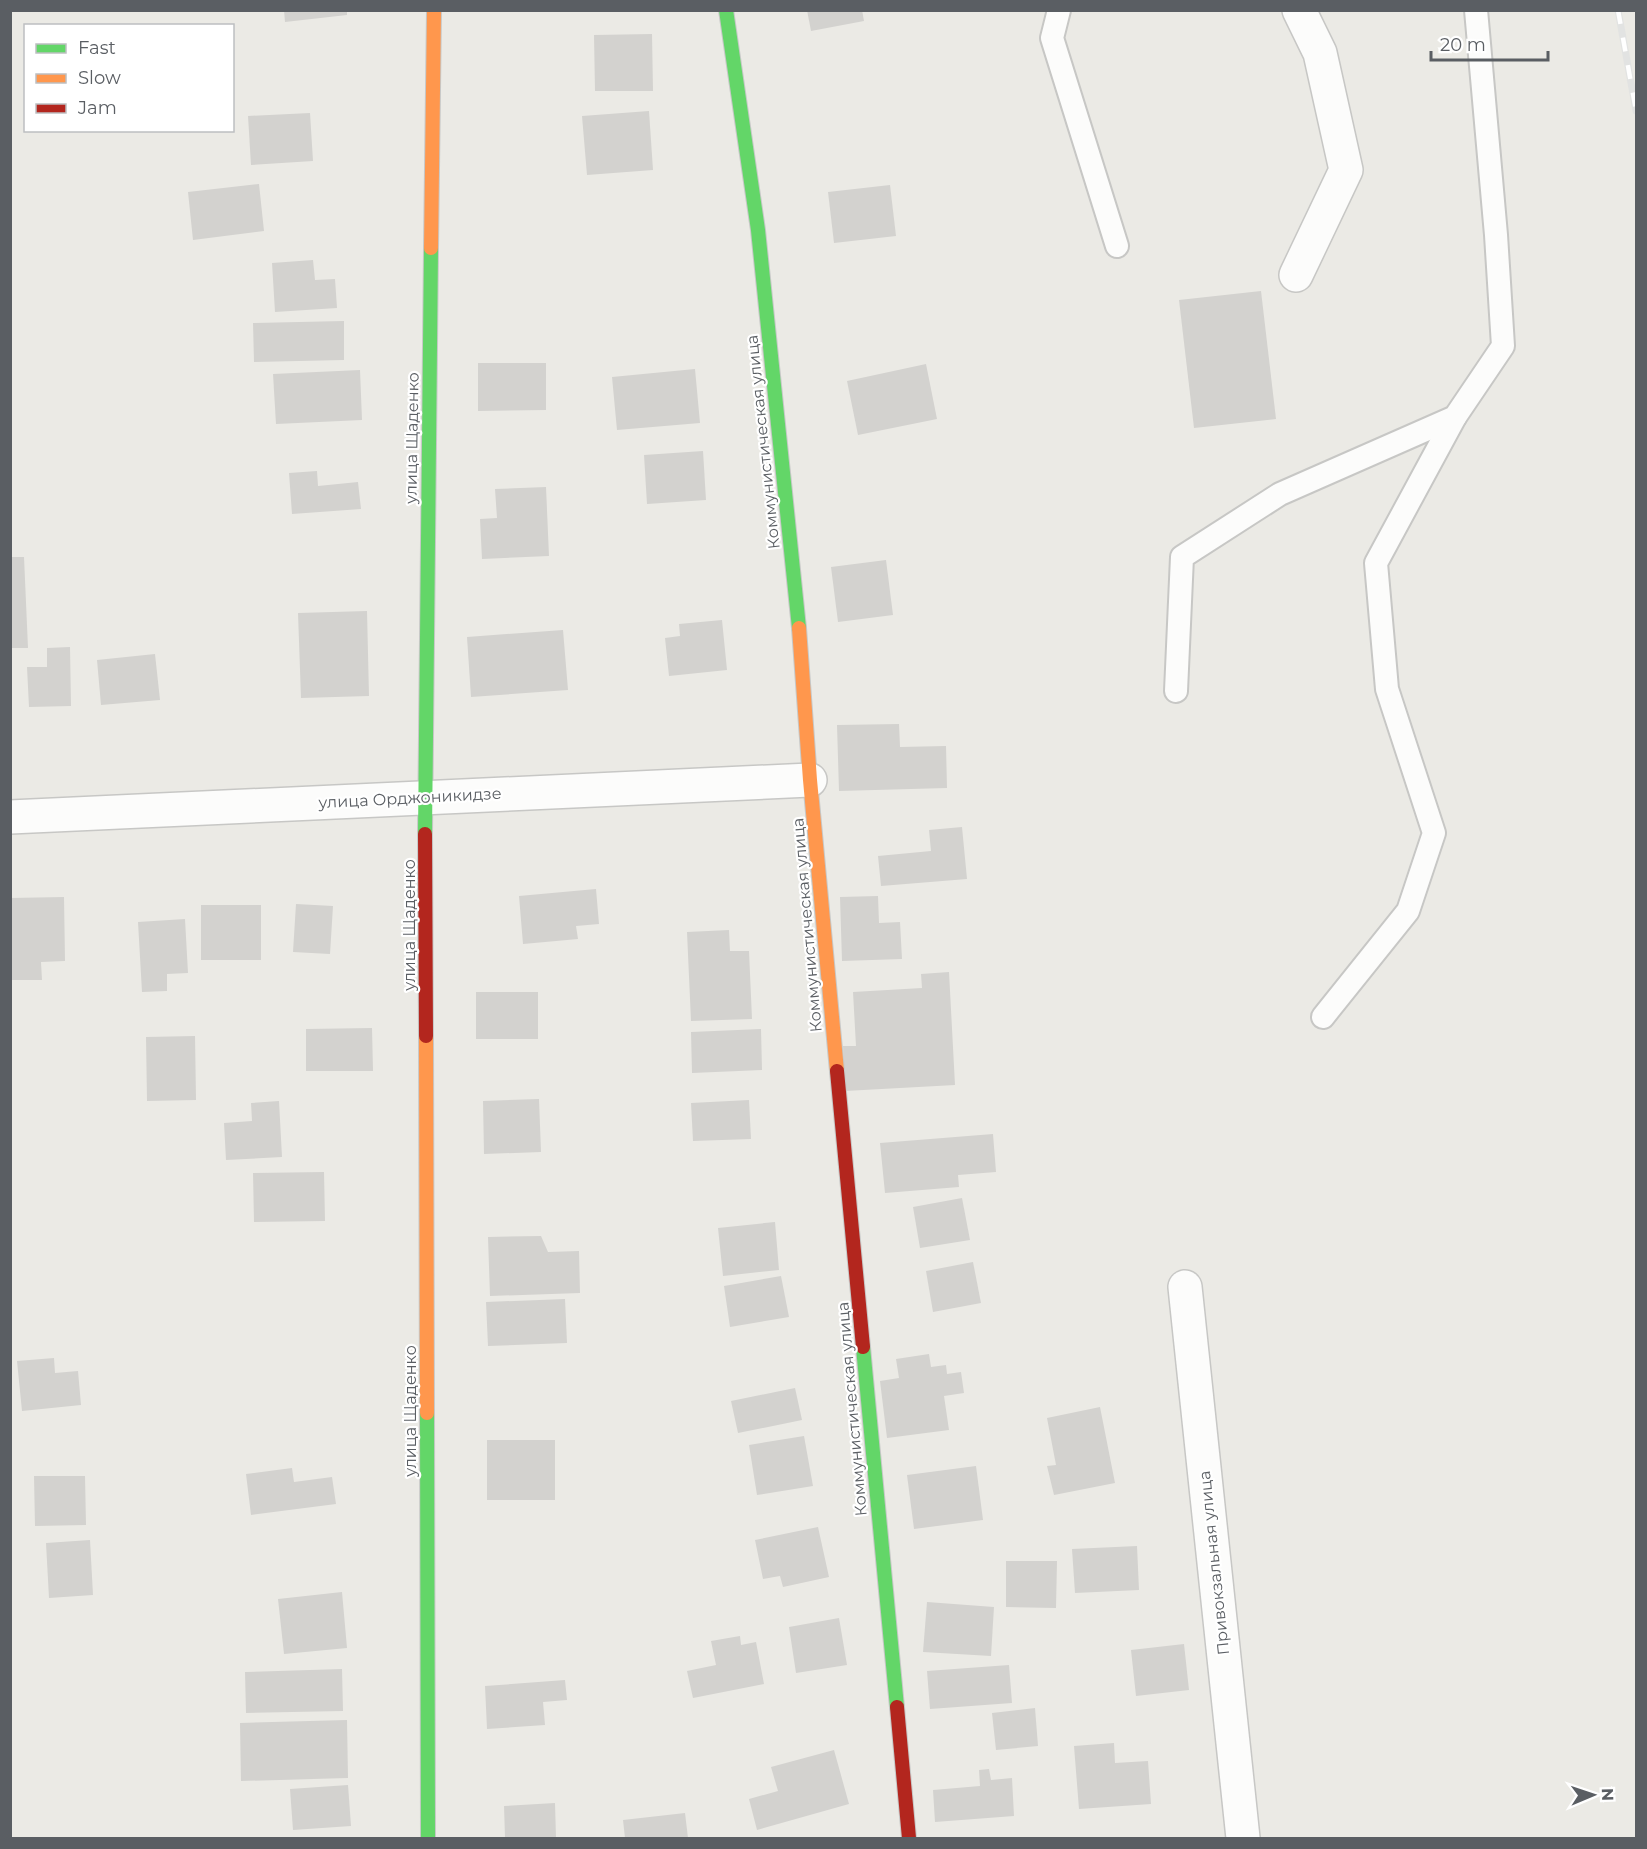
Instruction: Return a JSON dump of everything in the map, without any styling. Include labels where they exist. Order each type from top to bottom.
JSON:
[{"type":"street","name":"улица Щаденко","points":[[428,1839],[425,798],[434,10]]},
{"type":"street","name":"Коммунистическая улица","points":[[726,10],[758,230],[798,612],[810,780],[909,1839]]},
{"type":"street","points":[[1296,275],[1346,170],[1320,53],[1299,10]]},
{"type":"street","name":"улица Орджоникидзе","points":[[10,817],[810,780]]},
{"type":"street","name":"Привокзальная улица","points":[[1185,1287],[1243,1839]]},
{"type":"lane","points":[[1059,10],[1052,38],[1117,246]]},
{"type":"lane","points":[[1323,1017],[1408,911],[1434,833],[1386,689],[1376,563],[1455,417],[1503,346],[1496,235],[1476,10]]},
{"type":"lane","points":[[1176,691],[1182,557],[1280,494],[1455,417]]},
{"type":"building","points":[[284,10],[347,10],[347,15],[285,22]]},
{"type":"building","points":[[807,10],[862,10],[864,21],[811,31]]},
{"type":"building","points":[[652,34],[653,91],[595,91],[594,35]]},
{"type":"building","points":[[649,111],[653,170],[587,175],[582,116]]},
{"type":"building","points":[[310,113],[313,161],[251,165],[248,116]]},
{"type":"building","points":[[259,184],[264,231],[193,240],[188,192]]},
{"type":"building","points":[[890,185],[896,236],[834,243],[828,192]]},
{"type":"building","points":[[313,260],[315,280],[335,279],[337,308],[275,312],[272,263]]},
{"type":"building","points":[[1261,291],[1276,419],[1194,428],[1179,300]]},
{"type":"building","points":[[344,321],[344,360],[254,362],[253,323]]},
{"type":"building","points":[[478,363],[546,363],[546,410],[478,411]]},
{"type":"building","points":[[926,364],[937,419],[858,435],[847,381]]},
{"type":"building","points":[[695,369],[700,423],[617,430],[612,377]]},
{"type":"building","points":[[360,370],[362,420],[276,424],[273,374]]},
{"type":"building","points":[[703,451],[706,500],[647,504],[644,455]]},
{"type":"building","points":[[317,471],[318,486],[358,482],[361,509],[292,514],[289,473]]},
{"type":"building","points":[[546,487],[549,556],[482,559],[480,519],[497,518],[495,489]]},
{"type":"building","points":[[10,557],[24,557],[28,648],[10,648]]},
{"type":"building","points":[[886,560],[893,615],[838,622],[831,567]]},
{"type":"building","points":[[367,611],[369,696],[301,698],[298,613]]},
{"type":"building","points":[[722,620],[727,670],[669,676],[665,638],[680,636],[679,624]]},
{"type":"building","points":[[563,630],[568,690],[471,697],[467,637]]},
{"type":"building","points":[[70,647],[71,706],[29,707],[27,667],[47,667],[47,648]]},
{"type":"building","points":[[155,654],[160,700],[101,705],[97,660]]},
{"type":"building","points":[[899,724],[900,747],[946,746],[947,788],[839,791],[837,725]]},
{"type":"building","points":[[962,827],[967,879],[881,886],[878,856],[931,851],[929,830]]},
{"type":"building","points":[[596,889],[599,924],[576,926],[578,939],[523,944],[519,896]]},
{"type":"building","points":[[878,896],[879,923],[900,922],[902,959],[842,961],[840,897]]},
{"type":"building","points":[[64,897],[65,961],[41,962],[42,980],[10,980],[10,898]]},
{"type":"building","points":[[296,904],[333,906],[330,954],[293,952]]},
{"type":"building","points":[[201,905],[261,905],[261,960],[201,960]]},
{"type":"building","points":[[185,919],[188,973],[167,974],[167,991],[142,992],[138,922]]},
{"type":"building","points":[[729,930],[730,951],[749,951],[752,1019],[691,1021],[687,932]]},
{"type":"building","points":[[949,972],[955,1085],[845,1091],[843,1046],[856,1046],[853,992],[922,988],[921,974]]},
{"type":"building","points":[[476,992],[538,992],[538,1039],[476,1039]]},
{"type":"building","points":[[372,1028],[373,1071],[306,1071],[306,1029]]},
{"type":"building","points":[[761,1029],[762,1070],[692,1073],[691,1032]]},
{"type":"building","points":[[195,1036],[196,1100],[147,1101],[146,1037]]},
{"type":"building","points":[[539,1099],[541,1152],[484,1154],[483,1101]]},
{"type":"building","points":[[749,1100],[751,1139],[693,1141],[691,1103]]},
{"type":"building","points":[[279,1101],[282,1157],[226,1160],[224,1123],[252,1121],[251,1103]]},
{"type":"building","points":[[993,1134],[996,1172],[958,1175],[959,1187],[885,1193],[880,1143]]},
{"type":"building","points":[[324,1172],[325,1221],[254,1222],[253,1173]]},
{"type":"building","points":[[962,1198],[970,1240],[920,1248],[913,1207]]},
{"type":"building","points":[[775,1222],[779,1270],[723,1276],[718,1228]]},
{"type":"building","points":[[541,1236],[548,1252],[579,1251],[580,1293],[490,1296],[488,1237]]},
{"type":"building","points":[[973,1262],[981,1303],[933,1312],[926,1271]]},
{"type":"building","points":[[781,1276],[789,1317],[730,1327],[724,1286]]},
{"type":"building","points":[[565,1299],[567,1343],[488,1346],[486,1302]]},
{"type":"building","points":[[929,1354],[931,1367],[946,1365],[947,1374],[961,1372],[964,1393],[944,1396],[949,1430],[887,1438],[880,1381],[899,1378],[896,1359]]},
{"type":"building","points":[[54,1358],[55,1373],[78,1371],[81,1405],[22,1411],[17,1361]]},
{"type":"building","points":[[795,1388],[802,1420],[738,1433],[731,1401]]},
{"type":"building","points":[[1100,1407],[1115,1483],[1054,1495],[1047,1466],[1056,1465],[1047,1418]]},
{"type":"building","points":[[804,1436],[813,1486],[757,1495],[749,1445]]},
{"type":"building","points":[[487,1440],[555,1440],[555,1500],[487,1500]]},
{"type":"building","points":[[976,1466],[983,1520],[914,1529],[907,1475]]},
{"type":"building","points":[[292,1468],[294,1482],[332,1477],[336,1504],[251,1515],[246,1474]]},
{"type":"building","points":[[34,1476],[85,1476],[86,1525],[35,1526]]},
{"type":"building","points":[[818,1527],[829,1577],[783,1587],[780,1576],[763,1579],[755,1540]]},
{"type":"building","points":[[90,1540],[93,1595],[49,1598],[46,1543]]},
{"type":"building","points":[[1137,1546],[1139,1590],[1075,1593],[1072,1549]]},
{"type":"building","points":[[1006,1561],[1057,1561],[1056,1608],[1006,1607]]},
{"type":"building","points":[[342,1592],[347,1648],[284,1654],[278,1599]]},
{"type":"building","points":[[927,1602],[994,1607],[991,1656],[923,1652]]},
{"type":"building","points":[[839,1618],[847,1665],[796,1673],[789,1627]]},
{"type":"building","points":[[740,1636],[741,1645],[756,1642],[764,1684],[693,1698],[687,1671],[716,1665],[711,1641]]},
{"type":"building","points":[[1184,1644],[1189,1690],[1136,1696],[1131,1650]]},
{"type":"building","points":[[1009,1665],[1012,1703],[930,1709],[927,1671]]},
{"type":"building","points":[[342,1669],[343,1711],[246,1713],[245,1672]]},
{"type":"building","points":[[565,1680],[567,1700],[543,1702],[545,1725],[487,1729],[485,1686]]},
{"type":"building","points":[[1035,1708],[1038,1746],[996,1750],[992,1713]]},
{"type":"building","points":[[347,1720],[348,1778],[241,1781],[240,1723]]},
{"type":"building","points":[[1114,1743],[1115,1763],[1148,1761],[1151,1804],[1079,1809],[1074,1746]]},
{"type":"building","points":[[834,1750],[849,1804],[757,1830],[749,1799],[778,1791],[771,1767]]},
{"type":"building","points":[[989,1769],[991,1780],[1012,1778],[1014,1816],[935,1822],[933,1790],[980,1786],[979,1770]]},
{"type":"building","points":[[348,1785],[351,1826],[293,1830],[290,1789]]},
{"type":"building","points":[[555,1803],[556,1838],[505,1838],[504,1806]]},
{"type":"building","points":[[685,1813],[688,1838],[625,1838],[623,1820]]},
{"type":"railway","points":[[1618,10],[1636,111]]},
{"type":"traffic: fast","points":[[726,10],[758,230],[799,628]]},
{"type":"traffic: fast","points":[[425,834],[431,248]]},
{"type":"traffic: fast","points":[[863,1347],[897,1707]]},
{"type":"traffic: fast","points":[[427,1413],[428,1838]]},
{"type":"traffic: slow","points":[[431,248],[434,10]]},
{"type":"traffic: slow","points":[[799,628],[810,780],[837,1071]]},
{"type":"traffic: slow","points":[[426,1036],[427,1413]]},
{"type":"traffic: jam","points":[[425,834],[426,1036]]},
{"type":"traffic: jam","points":[[837,1071],[863,1347]]},
{"type":"traffic: jam","points":[[897,1707],[909,1838]]}]
